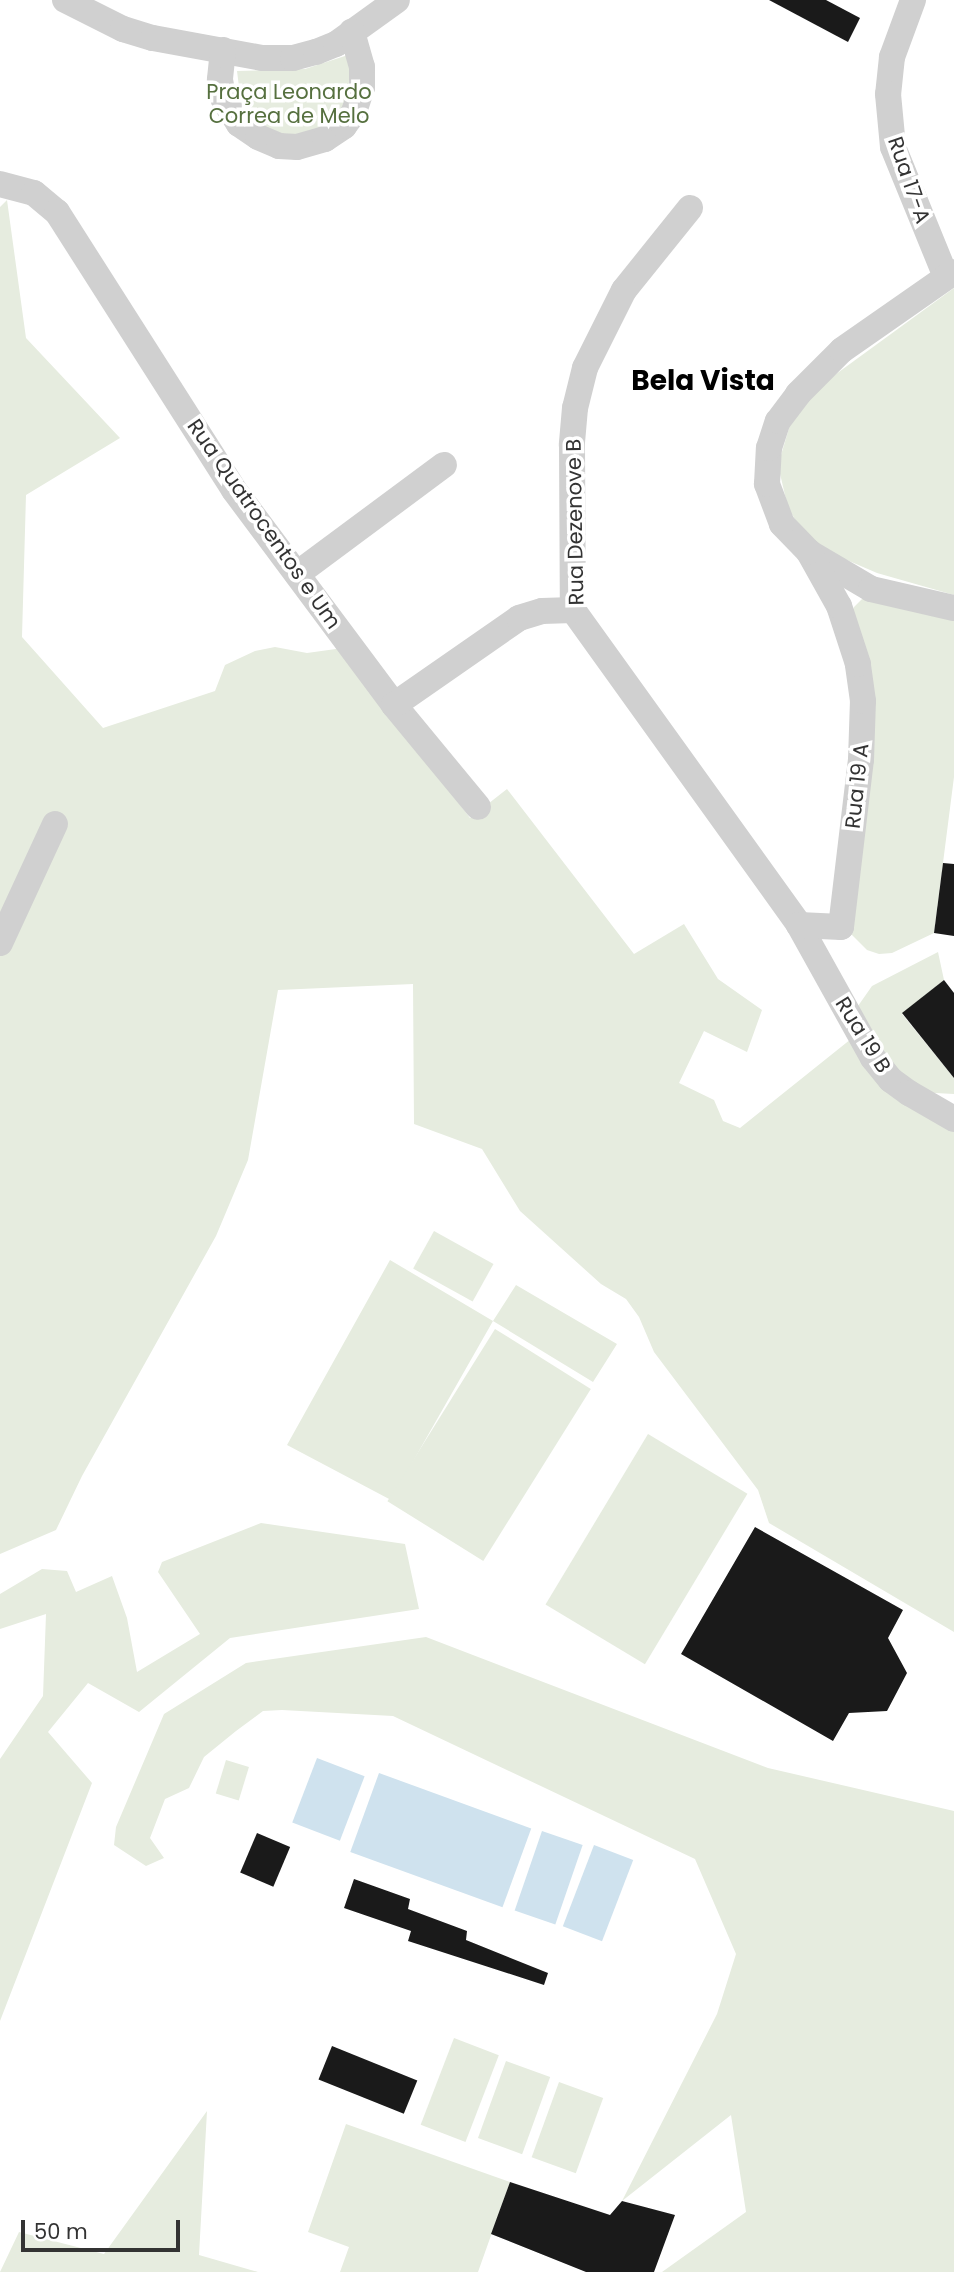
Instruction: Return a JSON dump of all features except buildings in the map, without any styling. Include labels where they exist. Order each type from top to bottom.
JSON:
[{"type":"street","points":[[65,0],[123,29],[153,38],[262,58],[293,58],[336,44],[395,0]]},
{"type":"street","name":"Rua 17-A","points":[[905,3],[892,57],[888,94],[893,147],[950,274]]},
{"type":"street","points":[[223,50],[224,100],[239,124],[258,137],[279,146],[297,147],[325,139],[344,126],[354,112],[362,87],[362,66],[352,31]]},
{"type":"street","name":"Rua Quatrocentos e Um","points":[[0,184],[34,193],[57,212],[234,490],[394,705],[478,807]]},
{"type":"street","name":"Rua Dezenove B","points":[[690,208],[624,290],[584,368],[575,408],[572,445],[573,610],[799,925]]},
{"type":"street","points":[[871,589],[839,606],[809,552],[782,524],[767,484],[769,448],[778,421],[798,394],[842,350],[950,274]]},
{"type":"street","points":[[297,574],[444,465]]},
{"type":"street","points":[[809,552],[871,589],[954,608]]},
{"type":"street","name":"Rua 19 A","points":[[799,925],[841,927],[861,760],[863,701],[856,655],[839,606]]},
{"type":"street","points":[[394,705],[519,618],[542,611],[573,610]]},
{"type":"street","points":[[0,943],[55,824]]},
{"type":"street","name":"Rua 19 B","points":[[799,925],[880,1068],[922,1103],[954,1119]]},
{"type":"green space","name":"Praça Leonardo Correa de Melo","points":[[351,54],[355,92],[337,125],[286,140],[243,119],[237,71],[305,69]]},
{"type":"green space","points":[[7,200],[26,338],[120,438],[26,495],[22,637],[103,728],[215,691],[225,665],[255,651],[275,647],[307,653],[343,648],[470,818],[507,789],[634,954],[684,924],[718,979],[762,1010],[747,1052],[704,1031],[679,1083],[714,1100],[723,1121],[740,1128],[856,1035],[954,1123],[954,1632],[769,1523],[758,1490],[654,1352],[639,1317],[626,1299],[601,1284],[520,1211],[482,1149],[414,1124],[413,984],[278,990],[248,1160],[216,1236],[82,1476],[56,1530],[0,1554],[0,207]]},
{"type":"green space","points":[[954,288],[954,595],[877,573],[819,548],[801,529],[788,508],[778,465],[790,425],[821,385]]},
{"type":"green space","points":[[866,595],[954,610],[954,777],[934,933],[892,953],[879,954],[867,950],[851,934],[858,821],[850,617],[854,607]]},
{"type":"green space","points":[[938,952],[944,980],[902,1014],[954,1078],[954,1094],[916,1092],[904,1086],[858,1006],[872,986]]},
{"type":"green space","points":[[434,1231],[493,1264],[473,1302],[413,1269]]},
{"type":"green space","points":[[390,1260],[493,1321],[391,1500],[287,1445]]},
{"type":"green space","points":[[516,1285],[617,1344],[593,1382],[493,1321]]},
{"type":"green space","points":[[495,1329],[591,1389],[483,1561],[387,1501]]},
{"type":"green space","points":[[648,1434],[747,1494],[645,1664],[546,1605]]},
{"type":"green space","points":[[261,1523],[405,1544],[419,1609],[230,1638],[139,1712],[88,1683],[48,1732],[92,1783],[0,2021],[0,1759],[43,1696],[46,1614],[0,1629],[0,1594],[42,1569],[67,1571],[76,1592],[112,1576],[127,1618],[137,1672],[200,1634],[158,1572],[162,1562]]},
{"type":"green space","points":[[426,1637],[768,1768],[954,1811],[954,2272],[662,2272],[746,2212],[731,2115],[622,2201],[717,2014],[736,1954],[695,1859],[393,1716],[282,1710],[263,1711],[236,1731],[204,1757],[189,1788],[165,1799],[150,1838],[164,1858],[146,1866],[114,1845],[116,1827],[164,1714],[246,1663]]},
{"type":"green space","points":[[226,1760],[249,1767],[239,1800],[216,1793]]},
{"type":"green space","points":[[454,2038],[499,2055],[465,2142],[421,2125]]},
{"type":"green space","points":[[506,2061],[550,2077],[522,2154],[478,2138]]},
{"type":"green space","points":[[559,2082],[603,2098],[576,2173],[532,2157]]},
{"type":"green space","points":[[207,2111],[199,2255],[258,2272],[0,2272],[19,2232],[104,2254]]},
{"type":"green space","points":[[346,2124],[510,2182],[478,2272],[340,2272],[349,2247],[308,2232]]},
{"type":"water","points":[[317,1758],[365,1776],[340,1841],[292,1822]]},
{"type":"water","points":[[379,1773],[531,1828],[503,1907],[350,1852]]},
{"type":"water","points":[[542,1831],[583,1845],[555,1924],[515,1910]]},
{"type":"water","points":[[594,1845],[633,1860],[602,1941],[563,1926]]},
{"type":"district","name":"Bela Vista","points":[[703,381]]}]
